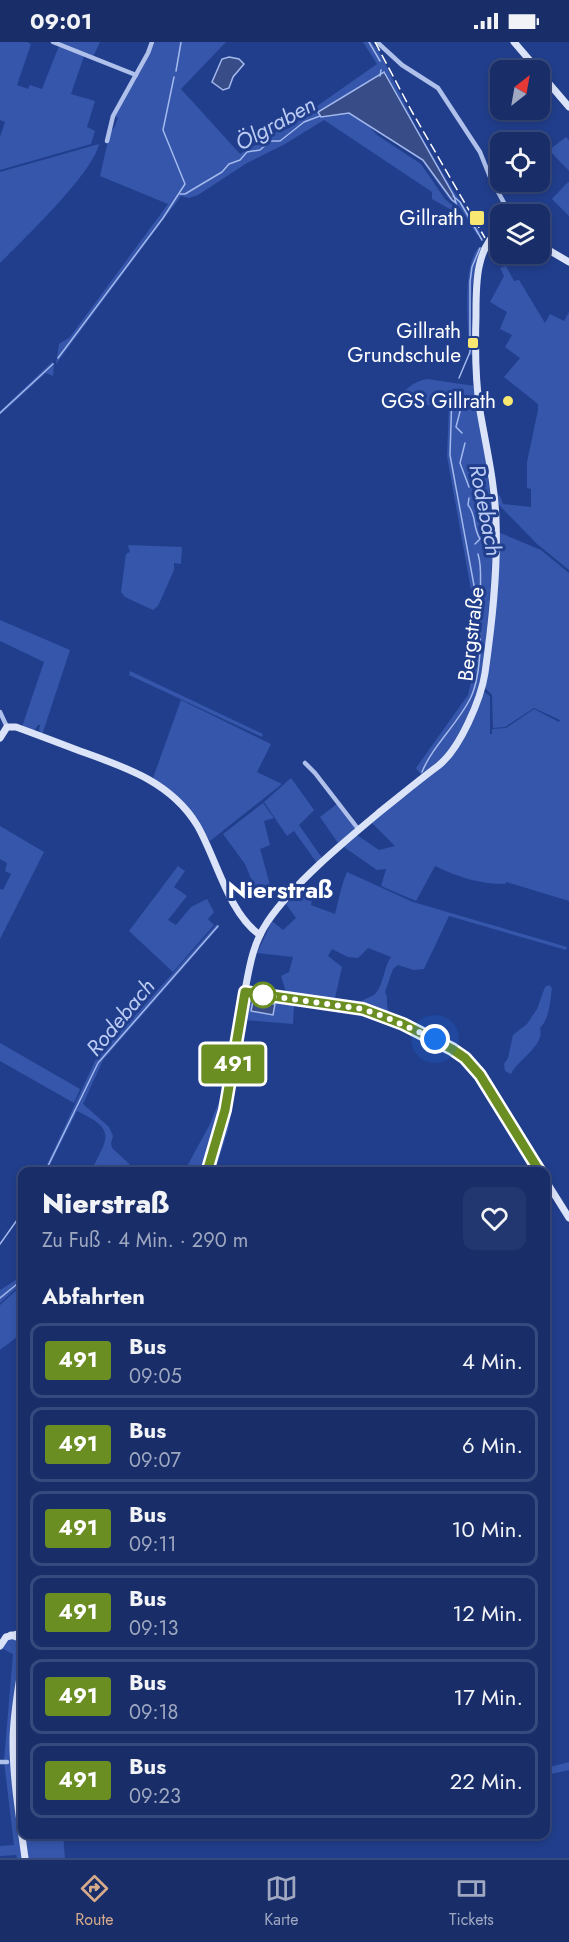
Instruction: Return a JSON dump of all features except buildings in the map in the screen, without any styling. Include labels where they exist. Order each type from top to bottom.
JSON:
[{"type":"street","points":[[53,42],[136,75]]},
{"type":"street","points":[[106,141],[113,116],[153,42]]},
{"type":"street","points":[[377,42],[402,64],[438,88],[482,155],[490,177],[505,204]]},
{"type":"street","points":[[514,42],[529,60]]},
{"type":"street","points":[[550,85],[569,107]]},
{"type":"street","name":"Bergstraße","points":[[209,1167],[224,1118],[251,959],[260,935],[281,904],[326,860],[421,778],[439,766],[460,738],[474,710],[484,674],[493,600],[496,520],[477,386],[476,282],[479,265],[490,241]]},
{"type":"street","points":[[550,250],[569,262]]},
{"type":"street","points":[[0,712],[7,727]]},
{"type":"street","points":[[7,727],[16,727],[136,771],[166,791],[196,824],[235,906],[260,935]]},
{"type":"street","points":[[0,738],[7,727]]},
{"type":"street","points":[[305,763],[359,830]]},
{"type":"street","points":[[245,992],[363,1009],[403,1024],[452,1049],[465,1058],[480,1075],[537,1167]]},
{"type":"street","points":[[550,1187],[569,1218]]},
{"type":"street","points":[[0,1646],[4,1638],[18,1634]]},
{"type":"street","points":[[11,1635],[18,1638]]},
{"type":"street","points":[[18,1687],[13,1741],[18,1802]]},
{"type":"street","points":[[0,1762],[7,1762]]},
{"type":"street","points":[[23,1839],[25,1858]]},
{"type":"shaded area","points":[[0,42],[31,44],[17,85],[28,89],[30,85],[42,89],[59,46],[84,56],[71,94],[95,101],[87,127],[95,131],[91,144],[0,170],[0,137],[5,122],[0,120]]},
{"type":"shaded area","points":[[56,42],[100,42],[93,57]]},
{"type":"shaded area","points":[[155,42],[226,42],[181,89],[240,154],[310,111],[377,64],[363,42],[371,42],[379,51],[415,125],[481,233],[477,235],[461,209],[449,199],[422,161],[368,125],[377,135],[421,164],[445,199],[459,211],[455,212],[432,199],[432,192],[324,120],[285,144],[247,163],[198,195],[189,198],[181,196],[56,364],[59,344],[70,337],[168,204],[100,176],[110,132],[118,118],[114,116]]},
{"type":"shaded area","points":[[229,57],[239,59],[244,64],[233,77],[229,88],[223,90],[212,82],[222,59]]},
{"type":"shaded area","points":[[384,72],[456,203],[423,160],[349,113],[321,117],[318,112]]},
{"type":"shaded area","points":[[566,137],[569,140],[569,171],[550,151]]},
{"type":"shaded area","points":[[99,144],[94,156],[71,188],[0,263],[0,172]]},
{"type":"shaded area","points":[[569,183],[569,216],[552,199]]},
{"type":"shaded area","points":[[479,247],[482,248],[472,287],[472,355],[469,355],[468,283],[473,256]]},
{"type":"shaded area","points":[[506,266],[514,281],[519,280],[545,323],[550,314],[564,321],[569,312],[569,570],[537,544],[497,503],[496,494],[500,496],[503,504],[531,507],[531,489],[527,488],[527,462],[538,410],[538,404],[504,377],[520,358],[505,347],[512,335],[500,329],[507,312],[490,302],[504,276],[500,268]]},
{"type":"shaded area","points":[[52,362],[54,363],[53,376],[46,373],[0,415],[0,411]]},
{"type":"shaded area","points":[[427,379],[475,386],[494,522],[484,666],[479,688],[490,696],[490,734],[492,734],[492,729],[506,728],[534,709],[559,722],[560,720],[534,708],[505,727],[493,728],[492,695],[484,687],[498,532],[541,550],[569,573],[569,901],[506,882],[495,884],[469,879],[435,866],[416,901],[381,886],[386,869],[377,870],[344,847],[357,835],[379,850],[395,846],[371,822],[424,779],[416,768],[468,695],[477,656],[478,629],[447,456],[449,406],[401,405],[395,402],[409,387]]},
{"type":"shaded area","points":[[128,545],[182,547],[181,564],[174,563],[174,570],[158,606],[153,610],[125,597],[121,592],[126,554],[130,552]]},
{"type":"shaded area","points":[[0,620],[70,650],[42,735],[39,730],[40,725],[34,731],[22,727],[44,662],[0,641]]},
{"type":"shaded area","points":[[130,671],[263,734],[262,737],[129,675]]},
{"type":"shaded area","points":[[181,700],[271,744],[257,772],[282,784],[210,841],[198,824],[153,778]]},
{"type":"shaded area","points":[[291,778],[314,810],[299,825],[322,858],[317,863],[294,831],[287,836],[264,802]]},
{"type":"shaded area","points":[[263,803],[274,818],[264,821],[270,845],[260,849],[272,892],[260,900],[245,864],[223,834]]},
{"type":"shaded area","points":[[337,804],[355,828],[338,843],[320,817]]},
{"type":"shaded area","points":[[0,826],[44,852],[0,939],[0,889],[3,890],[11,874],[5,871],[7,863],[0,859]]},
{"type":"shaded area","points":[[178,866],[185,871],[174,887],[187,896],[168,920],[176,925],[191,907],[207,899],[214,912],[208,919],[214,925],[173,972],[129,931]]},
{"type":"shaded area","points":[[347,872],[413,902],[567,947],[566,950],[449,916],[424,969],[414,970],[398,965],[393,969],[385,992],[389,1012],[426,1028],[463,1051],[478,1064],[488,1080],[466,1056],[358,1007],[361,1002],[376,993],[391,957],[368,948],[358,958],[348,957],[332,949],[328,956],[342,967],[334,1002],[287,995],[281,976],[289,972],[293,957],[257,953],[272,921],[283,930],[296,918],[286,904],[299,891],[312,900],[311,905],[335,914]]},
{"type":"shaded area","points":[[217,924],[219,927],[103,1060],[83,1104],[109,1127],[113,1136],[112,1148],[133,1167],[93,1167],[105,1142],[105,1135],[98,1124],[77,1111],[49,1167],[46,1167],[96,1059]]},
{"type":"shaded area","points":[[549,985],[552,988],[549,1009],[540,1028],[539,1041],[511,1074],[505,1071],[504,1064],[508,1058],[513,1035],[527,1024],[537,1009],[545,987]]},
{"type":"shaded area","points":[[247,997],[293,1000],[293,1024],[244,1020],[229,1127],[216,1167],[213,1167],[224,1129]]},
{"type":"shaded area","points":[[253,1001],[275,1004],[273,1015],[251,1011]]},
{"type":"shaded area","points":[[303,1004],[366,1013],[393,1022],[458,1055],[477,1074],[509,1127],[474,1074],[459,1059],[440,1047],[376,1020]]},
{"type":"shaded area","points":[[0,1043],[80,1089],[74,1103],[0,1061]]},
{"type":"shaded area","points":[[221,1097],[223,1097],[214,1138],[204,1167],[187,1167],[210,1124]]},
{"type":"shaded area","points":[[18,1279],[18,1287],[0,1303],[0,1290]]},
{"type":"shaded area","points":[[18,1289],[18,1336],[0,1350],[0,1305]]},
{"type":"shaded area","points":[[13,1638],[18,1640],[18,1675],[14,1700],[18,1839],[21,1839],[22,1858],[17,1858],[16,1855],[0,1856],[0,1846],[14,1845],[4,1761],[13,1654],[1,1648],[5,1640]]},
{"type":"shaded area","points":[[18,1711],[18,1784],[15,1752]]},
{"type":"shaded area","points":[[569,1762],[569,1770],[550,1774],[550,1767]]},
{"type":"shaded area","points":[[24,1839],[63,1839],[65,1858],[26,1858]]},
{"type":"waterway","name":"Ölgraben","points":[[176,71],[181,42]]},
{"type":"waterway","name":"Rodebach","points":[[369,42],[380,61]]},
{"type":"waterway","name":"Rodebach","points":[[380,76],[381,70]]},
{"type":"waterway","name":"Ölgraben","points":[[58,358],[163,218],[185,184],[163,130],[174,77]]},
{"type":"waterway","name":"Ölgraben","points":[[180,194],[185,194],[222,172],[229,164],[240,160],[247,152],[260,150],[270,141],[280,141],[304,122],[320,116]]},
{"type":"waterway","name":"Rodebach","points":[[453,196],[460,202],[482,240]]},
{"type":"waterway","name":"Rodebach","points":[[459,378],[470,352],[470,282],[472,267],[480,248]]},
{"type":"waterway","name":"Ölgraben","points":[[0,413],[53,364]]},
{"type":"waterway","name":"Rodebach","points":[[422,772],[432,753],[466,707],[477,679],[480,659],[480,618],[450,455],[452,393]]},
{"type":"waterway","name":"Rodebach","points":[[452,397],[460,397],[463,400],[456,427],[462,433]]},
{"type":"waterway","name":"Rodebach","points":[[465,443],[460,463],[469,487]]},
{"type":"waterway","name":"Rodebach","points":[[469,498],[468,505],[473,513],[480,539],[475,544]]},
{"type":"waterway","name":"Rodebach","points":[[478,554],[481,601],[478,604]]},
{"type":"waterway","name":"Rodebach","points":[[47,1167],[98,1063],[218,926]]},
{"type":"waterway","name":"Rodebach","points":[[0,1244],[18,1219]]},
{"type":"waterway","points":[[0,1298],[18,1283]]},
{"type":"railway","points":[[375,42],[411,110],[485,238]]},
{"type":"bus line","name":"491","points":[[209,1167],[222,1125],[245,992],[363,1009],[403,1024],[452,1049],[465,1058],[480,1075],[537,1167]]},
{"type":"place","name":"Gillrath","points":[[477,218]]},
{"type":"place","name":"Gillrath Grundschule","points":[[473,343]]},
{"type":"place","name":"GGS Gillrath","points":[[508,401]]},
{"type":"district","name":"Nierstraß","points":[[280,890]]},
{"type":"route","points":[[263,995],[363,1009],[435,1039]]}]
